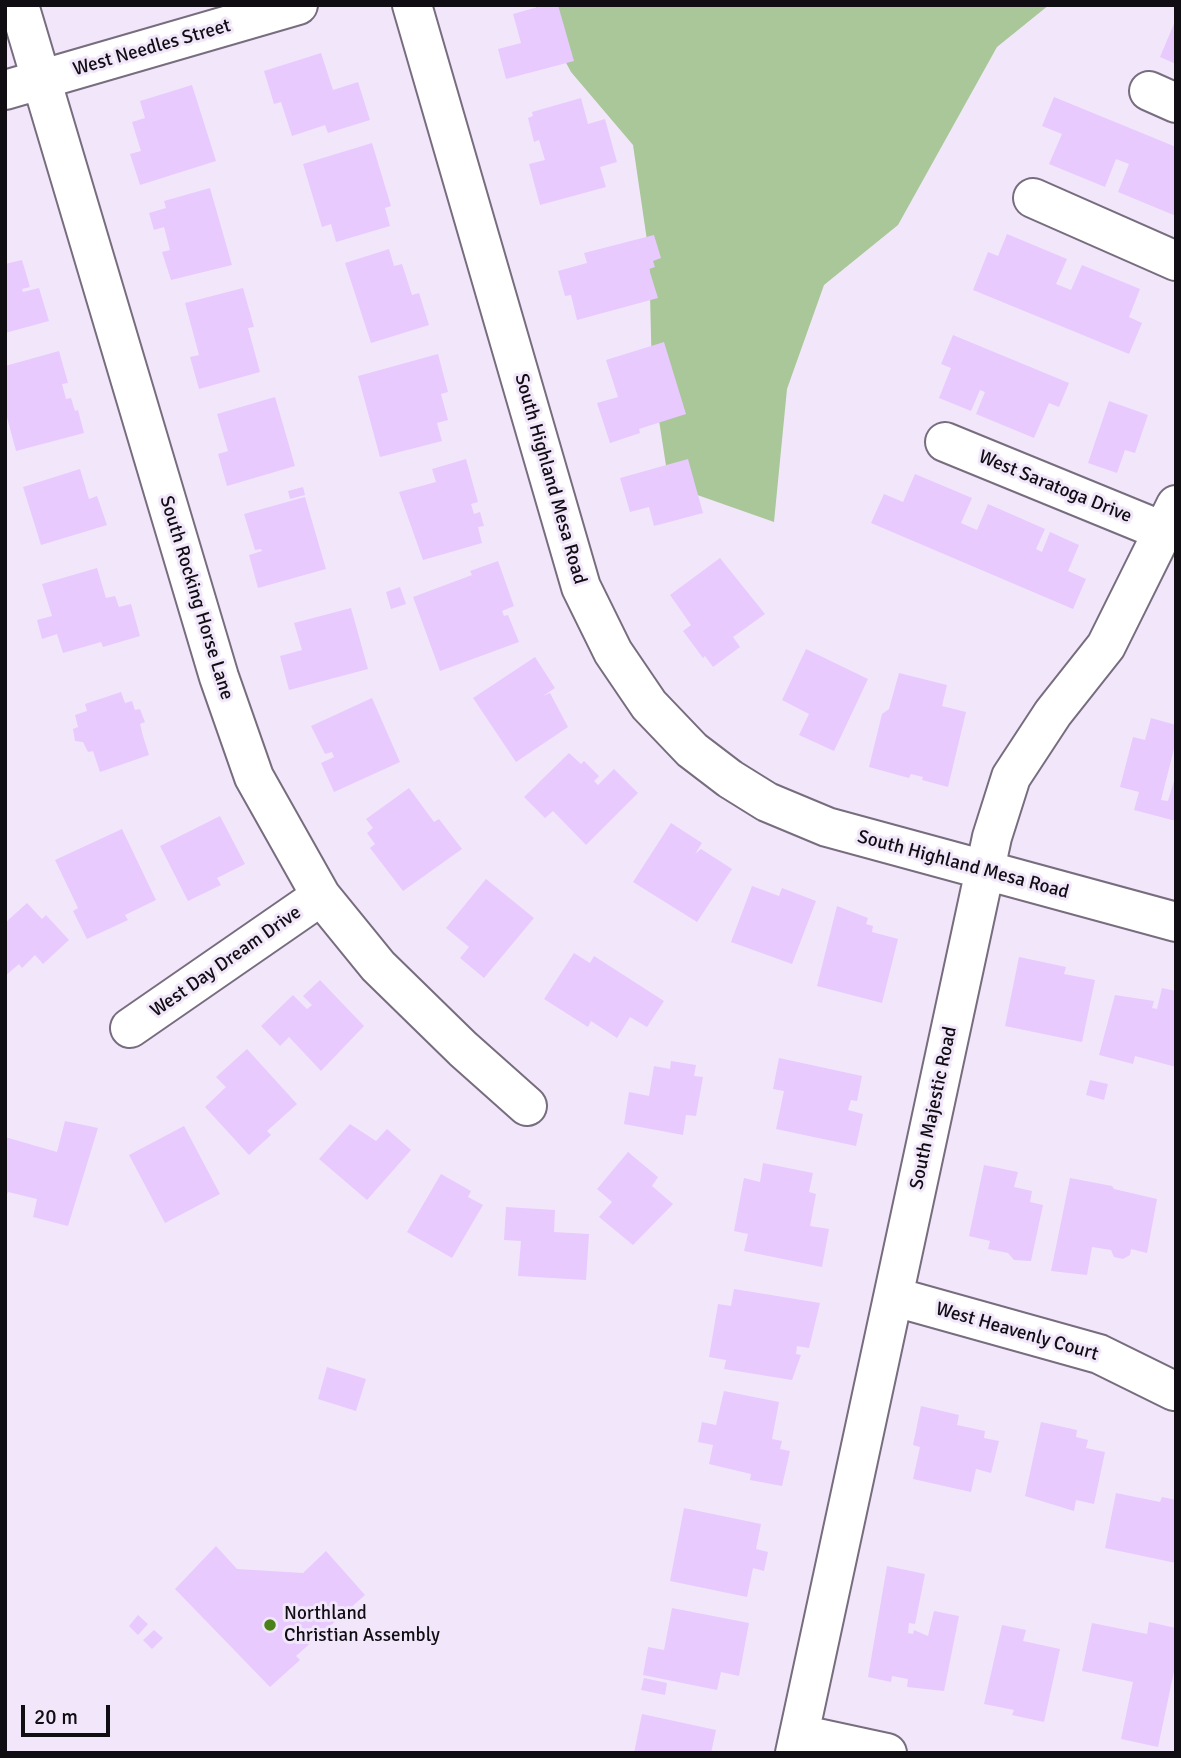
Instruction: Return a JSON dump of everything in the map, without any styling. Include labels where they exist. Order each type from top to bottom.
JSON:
[{"type":"street","name":"South Rocking Horse Lane","points":[[19,5],[23,85],[254,777],[321,896],[378,966],[463,1049],[527,1106]]},
{"type":"street","name":"West Needles Street","points":[[23,85],[298,5]]},
{"type":"street","name":"South Highland Mesa Road","points":[[412,5],[581,587],[612,652],[649,705],[692,750],[767,802],[827,827],[1176,922]]},
{"type":"street","points":[[1033,198],[1176,261]]},
{"type":"street","name":"West Saratoga Drive","points":[[945,442],[1170,519]]},
{"type":"street","name":"South Majestic Road","points":[[797,1744],[895,1297],[983,870],[1011,777],[1053,713],[1106,646],[1170,519]]},
{"type":"street","name":"West Day Dream Drive","points":[[130,1028],[321,896]]},
{"type":"street","name":"West Heavenly Court","points":[[895,1297],[1099,1354],[1174,1391]]},
{"type":"street","points":[[797,1744],[887,1753]]},
{"type":"green space","points":[[535,5],[1049,5],[997,47],[898,225],[824,285],[787,389],[774,522],[669,485],[652,375],[649,254],[633,145],[571,72]]},
{"type":"building","points":[[545,5],[558,5],[574,61],[506,79],[498,49],[521,43],[513,14]]},
{"type":"building","points":[[1176,19],[1176,64],[1160,57]]},
{"type":"building","points":[[321,53],[333,90],[358,82],[370,120],[328,133],[325,125],[292,136],[281,102],[274,104],[264,71]]},
{"type":"building","points":[[192,85],[216,161],[140,185],[130,154],[141,151],[132,122],[145,118],[140,101]]},
{"type":"building","points":[[1054,97],[1176,147],[1176,216],[1118,192],[1129,164],[1116,159],[1105,187],[1049,164],[1062,134],[1042,126]]},
{"type":"building","points":[[581,98],[588,124],[605,119],[617,162],[600,167],[606,187],[540,205],[529,164],[545,160],[539,140],[534,142],[528,118],[533,116],[532,112]]},
{"type":"building","points":[[372,143],[391,206],[385,208],[390,226],[336,242],[331,224],[322,227],[303,164]]},
{"type":"building","points":[[210,188],[232,265],[171,280],[162,252],[170,250],[164,227],[154,230],[149,213],[166,208],[164,201]]},
{"type":"building","points":[[1007,234],[1067,259],[1056,284],[1071,290],[1082,265],[1140,289],[1129,317],[1142,323],[1129,354],[973,290],[988,252],[998,256]]},
{"type":"building","points":[[654,235],[661,258],[653,261],[655,267],[649,269],[658,298],[577,320],[571,295],[565,296],[558,271],[587,263],[584,253]]},
{"type":"building","points":[[389,249],[394,266],[402,264],[412,295],[419,293],[429,325],[371,343],[345,263]]},
{"type":"building","points":[[22,260],[30,287],[22,289],[23,292],[39,288],[49,321],[5,333],[5,264]]},
{"type":"building","points":[[243,288],[254,327],[248,328],[260,372],[199,389],[190,357],[199,355],[185,303]]},
{"type":"building","points":[[953,335],[1069,383],[1059,407],[1049,403],[1034,438],[976,414],[985,392],[980,390],[971,411],[939,398],[951,368],[941,364]]},
{"type":"building","points":[[664,342],[686,414],[639,429],[640,433],[610,443],[597,403],[618,397],[606,360]]},
{"type":"building","points":[[59,351],[68,383],[62,384],[66,399],[71,398],[75,411],[78,410],[84,433],[16,451],[5,410],[5,366]]},
{"type":"building","points":[[438,354],[448,392],[441,394],[448,420],[437,423],[442,441],[380,457],[358,376]]},
{"type":"building","points":[[275,397],[295,466],[227,486],[218,454],[228,451],[217,414]]},
{"type":"building","points":[[1109,401],[1148,415],[1135,453],[1125,450],[1117,473],[1088,463]]},
{"type":"building","points":[[466,459],[478,502],[471,504],[474,514],[480,512],[484,526],[478,527],[482,543],[423,560],[399,492],[436,482],[432,469]]},
{"type":"building","points":[[688,459],[703,513],[654,526],[649,507],[630,512],[620,478]]},
{"type":"building","points":[[80,469],[89,499],[97,496],[107,525],[41,545],[23,487]]},
{"type":"building","points":[[915,474],[972,498],[961,523],[977,530],[988,504],[1045,529],[1036,549],[1042,552],[1050,532],[1079,545],[1068,571],[1086,579],[1073,609],[871,523],[884,494],[903,502]]},
{"type":"building","points":[[303,487],[305,495],[290,499],[288,491]]},
{"type":"building","points":[[305,497],[326,569],[258,588],[249,555],[262,551],[255,550],[244,514]]},
{"type":"building","points":[[720,558],[765,614],[733,637],[740,647],[713,667],[683,631],[691,625],[670,595]]},
{"type":"building","points":[[498,561],[514,606],[502,611],[504,616],[508,615],[519,642],[440,671],[413,597],[472,575],[470,571]]},
{"type":"building","points":[[97,568],[106,598],[115,596],[119,607],[131,604],[140,636],[103,647],[101,642],[63,653],[57,634],[42,639],[37,620],[52,616],[42,584]]},
{"type":"building","points":[[400,587],[406,604],[391,609],[386,592]]},
{"type":"building","points":[[351,608],[368,669],[289,690],[280,656],[302,650],[294,623]]},
{"type":"building","points":[[806,649],[868,679],[834,751],[799,735],[809,714],[782,700]]},
{"type":"building","points":[[535,657],[555,688],[543,696],[550,693],[568,727],[516,762],[473,698]]},
{"type":"building","points":[[899,673],[947,685],[942,706],[966,712],[948,787],[922,780],[923,777],[911,774],[909,778],[869,767],[882,714],[889,709]]},
{"type":"building","points":[[121,692],[125,703],[132,701],[135,710],[140,709],[145,722],[140,724],[149,755],[100,772],[93,751],[88,752],[83,742],[75,741],[73,729],[78,727],[75,715],[87,711],[85,704]]},
{"type":"building","points":[[372,698],[400,762],[334,792],[321,763],[334,757],[332,752],[325,754],[311,726]]},
{"type":"building","points":[[1151,718],[1176,725],[1176,741],[1161,800],[1168,801],[1176,774],[1176,821],[1134,810],[1139,792],[1120,787],[1133,737],[1145,740]]},
{"type":"building","points":[[569,753],[581,764],[584,761],[599,776],[594,781],[598,785],[614,769],[638,793],[586,845],[553,811],[545,818],[524,797]]},
{"type":"building","points":[[409,788],[434,822],[439,819],[462,849],[403,891],[370,848],[375,844],[367,833],[373,828],[366,819]]},
{"type":"building","points":[[220,816],[245,864],[217,878],[221,885],[188,901],[160,846]]},
{"type":"building","points":[[671,823],[702,843],[695,854],[701,849],[732,869],[697,922],[633,882]]},
{"type":"building","points":[[122,829],[156,900],[125,915],[128,920],[87,939],[73,911],[78,908],[55,860]]},
{"type":"building","points":[[486,879],[534,918],[484,978],[460,958],[469,947],[446,928]]},
{"type":"building","points":[[752,886],[779,896],[782,888],[816,901],[792,964],[731,942]]},
{"type":"building","points":[[27,903],[42,919],[46,915],[69,940],[43,964],[35,955],[22,968],[19,964],[5,976],[5,923]]},
{"type":"building","points":[[837,906],[868,918],[866,924],[873,926],[872,932],[898,939],[882,1003],[817,986]]},
{"type":"building","points":[[574,953],[590,963],[594,956],[664,1001],[647,1027],[630,1017],[617,1038],[591,1021],[588,1027],[544,999]]},
{"type":"building","points":[[1019,957],[1066,967],[1064,974],[1095,980],[1082,1042],[1005,1026]]},
{"type":"building","points":[[320,980],[364,1026],[321,1071],[289,1037],[280,1046],[261,1026],[293,995],[307,1009],[312,1005],[303,996]]},
{"type":"building","points":[[1162,988],[1176,991],[1176,1067],[1135,1056],[1133,1064],[1099,1055],[1115,995],[1154,1001],[1152,1008],[1157,1009]]},
{"type":"building","points":[[247,1049],[297,1104],[267,1131],[271,1135],[249,1155],[205,1107],[226,1087],[216,1077]]},
{"type":"building","points":[[779,1058],[862,1076],[857,1101],[851,1100],[848,1110],[863,1114],[856,1146],[776,1129],[784,1091],[773,1089]]},
{"type":"building","points":[[671,1061],[696,1065],[694,1076],[703,1077],[696,1116],[686,1115],[683,1135],[624,1124],[629,1092],[649,1096],[654,1066],[670,1069]]},
{"type":"building","points":[[1090,1080],[1108,1084],[1104,1100],[1086,1095]]},
{"type":"building","points":[[65,1121],[98,1128],[68,1226],[33,1217],[37,1199],[8,1192],[5,1200],[5,1137],[57,1152]]},
{"type":"building","points":[[350,1124],[376,1141],[387,1129],[411,1150],[367,1200],[319,1159]]},
{"type":"building","points":[[184,1126],[220,1194],[165,1223],[129,1155]]},
{"type":"building","points":[[628,1152],[658,1177],[652,1186],[673,1204],[633,1245],[599,1217],[612,1202],[597,1189]]},
{"type":"building","points":[[763,1163],[813,1173],[809,1192],[816,1194],[810,1226],[829,1229],[822,1267],[744,1251],[748,1234],[734,1231],[744,1178],[760,1182]]},
{"type":"building","points":[[984,1165],[1018,1172],[1014,1187],[1032,1191],[1030,1202],[1043,1205],[1031,1261],[1014,1260],[1008,1253],[988,1249],[990,1241],[969,1236]]},
{"type":"building","points":[[441,1174],[471,1191],[468,1197],[483,1205],[452,1258],[407,1232]]},
{"type":"building","points":[[1070,1178],[1157,1199],[1147,1253],[1131,1249],[1130,1255],[1123,1259],[1114,1257],[1111,1250],[1092,1247],[1087,1275],[1051,1271]]},
{"type":"building","points":[[506,1207],[555,1210],[554,1232],[589,1234],[586,1280],[518,1276],[521,1241],[504,1240]]},
{"type":"building","points":[[734,1289],[820,1303],[809,1348],[797,1346],[796,1354],[801,1355],[792,1380],[724,1369],[726,1360],[709,1357],[718,1304],[731,1306]]},
{"type":"building","points":[[327,1367],[366,1379],[356,1411],[318,1399]]},
{"type":"building","points":[[724,1391],[779,1402],[772,1439],[782,1441],[780,1449],[790,1451],[782,1486],[750,1480],[751,1474],[709,1464],[713,1445],[698,1442],[702,1422],[716,1425]]},
{"type":"building","points":[[921,1406],[959,1415],[957,1425],[985,1431],[984,1438],[999,1441],[991,1473],[976,1469],[971,1492],[913,1479],[920,1447],[913,1445]]},
{"type":"building","points":[[1041,1422],[1077,1430],[1076,1437],[1088,1440],[1086,1448],[1105,1452],[1094,1504],[1076,1500],[1074,1511],[1025,1496]]},
{"type":"building","points":[[1116,1493],[1160,1502],[1162,1497],[1176,1500],[1176,1563],[1105,1548]]},
{"type":"building","points":[[684,1508],[761,1524],[756,1549],[768,1552],[764,1571],[753,1568],[747,1597],[670,1581]]},
{"type":"building","name":"Northland Christian Assembly","points":[[216,1546],[237,1569],[303,1573],[326,1551],[365,1595],[296,1656],[300,1660],[270,1687],[175,1589]]},
{"type":"building","points":[[887,1566],[925,1574],[915,1624],[909,1623],[908,1633],[913,1634],[914,1630],[928,1636],[934,1611],[959,1616],[944,1691],[907,1687],[908,1679],[892,1676],[891,1682],[868,1677]]},
{"type":"building","points":[[672,1608],[749,1623],[739,1676],[721,1672],[717,1690],[643,1675],[648,1647],[664,1650]]},
{"type":"building","points":[[138,1615],[148,1624],[138,1635],[129,1626]]},
{"type":"building","points":[[1149,1622],[1176,1628],[1176,1662],[1158,1747],[1121,1739],[1133,1682],[1082,1671],[1092,1623],[1147,1634]]},
{"type":"building","points":[[1002,1625],[1026,1630],[1023,1641],[1060,1649],[1044,1722],[1012,1715],[1014,1710],[984,1704]]},
{"type":"building","points":[[154,1630],[163,1638],[152,1649],[143,1640]]},
{"type":"building","points":[[644,1678],[667,1683],[665,1695],[641,1690]]},
{"type":"building","points":[[642,1714],[716,1730],[711,1753],[634,1753]]},
{"type":"place","name":"Northland Christian Assembly","points":[[270,1625]]}]
